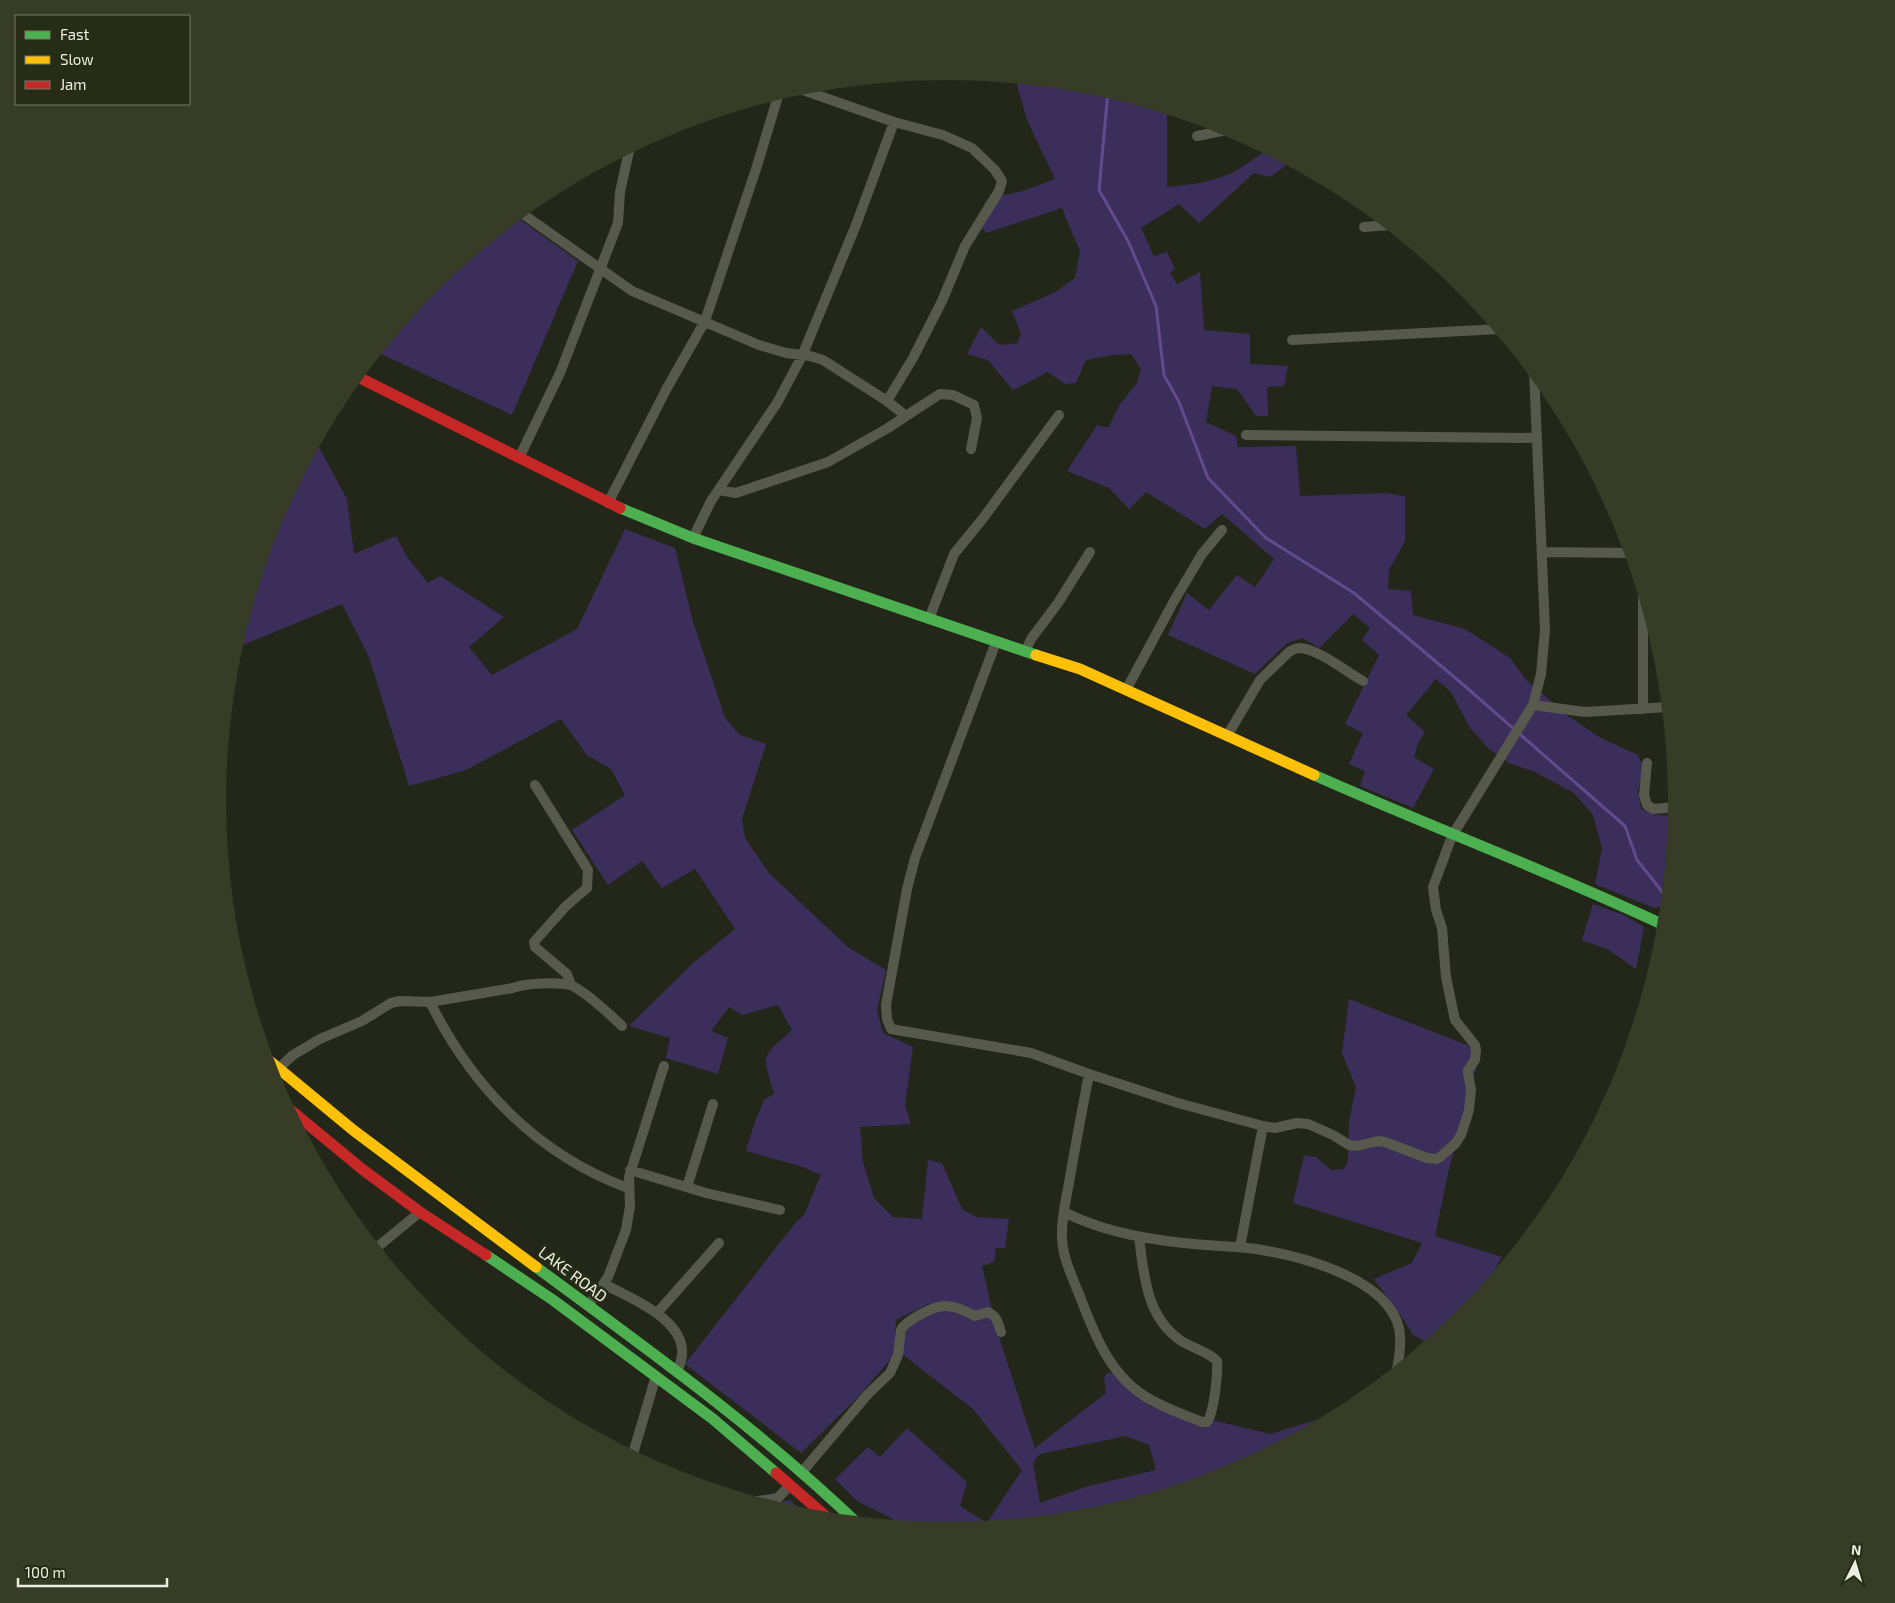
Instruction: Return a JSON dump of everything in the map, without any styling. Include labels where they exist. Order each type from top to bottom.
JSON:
[{"type":"main road","points":[[363,379],[608,503],[693,538],[1025,652],[1080,669],[1452,836],[1598,894],[1658,922]]},
{"type":"main road","name":"LAKE ROAD","points":[[278,1069],[304,1092],[442,1200],[729,1410],[802,1472],[850,1516]]},
{"type":"main road","name":"LAKE ROAD","points":[[298,1116],[362,1169],[420,1212],[553,1300],[713,1419],[820,1511]]},
{"type":"street","points":[[812,93],[894,122],[944,135],[972,148],[995,170],[1002,181],[999,191],[965,246],[942,301],[917,350],[887,401]]},
{"type":"street","points":[[608,503],[667,388],[705,321],[777,101]]},
{"type":"street","points":[[693,538],[711,501],[777,403],[802,356],[856,224],[894,122]]},
{"type":"street","points":[[1197,136],[1216,132]]},
{"type":"street","points":[[519,458],[560,373],[618,223],[620,192],[628,154]]},
{"type":"street","points":[[526,216],[632,291],[759,345],[823,360],[887,401],[906,416]]},
{"type":"street","points":[[1364,228],[1382,226]]},
{"type":"street","points":[[1292,340],[1493,329]]},
{"type":"street","points":[[996,642],[914,858],[886,1004],[886,1019],[891,1029],[1022,1051],[1178,1103],[1263,1126],[1275,1128],[1297,1123],[1308,1124],[1333,1135],[1349,1145],[1357,1146],[1378,1141],[1427,1158],[1436,1159],[1448,1150],[1461,1135],[1465,1126],[1471,1089],[1468,1070],[1476,1060],[1476,1050],[1475,1045],[1455,1020],[1446,977],[1442,928],[1433,892],[1452,836],[1533,705],[1541,674],[1545,630],[1535,383]]},
{"type":"street","points":[[719,490],[736,493],[828,462],[888,428],[940,394],[954,395],[974,405],[978,418],[971,449]]},
{"type":"street","points":[[929,619],[958,547],[984,517],[1059,415]]},
{"type":"street","points":[[1246,435],[1538,438]]},
{"type":"street","points":[[1126,690],[1174,601],[1202,554],[1222,530]]},
{"type":"street","points":[[1025,652],[1031,639],[1058,604],[1090,552]]},
{"type":"street","points":[[1542,552],[1625,553]]},
{"type":"street","points":[[1643,709],[1644,614]]},
{"type":"street","points":[[1227,736],[1260,680],[1294,648],[1301,648],[1316,653],[1363,681]]},
{"type":"street","points":[[1533,705],[1586,712],[1663,707]]},
{"type":"street","points":[[1646,763],[1644,795],[1647,805],[1653,809],[1669,808]]},
{"type":"street","points":[[535,785],[588,870],[587,888],[566,906],[534,942],[535,947],[567,974],[571,986]]},
{"type":"street","points":[[278,1069],[293,1054],[320,1039],[343,1031],[390,1003],[400,1001],[430,1002],[513,988],[522,984],[571,986],[603,1009],[622,1026]]},
{"type":"street","points":[[430,1002],[450,1038],[488,1091],[531,1132],[574,1164],[628,1188]]},
{"type":"street","points":[[588,1306],[604,1284],[616,1260],[628,1225],[630,1170],[664,1066]]},
{"type":"street","points":[[1089,1074],[1076,1137],[1064,1212],[1062,1234],[1065,1256],[1090,1324],[1109,1360],[1118,1372],[1143,1394],[1167,1408],[1202,1422],[1207,1422],[1212,1408],[1217,1361],[1183,1342],[1169,1332],[1162,1323],[1147,1291],[1140,1237]]},
{"type":"street","points":[[687,1187],[713,1104]]},
{"type":"street","points":[[1240,1247],[1263,1126]]},
{"type":"street","points":[[630,1170],[687,1187],[780,1210]]},
{"type":"street","points":[[379,1246],[420,1212]]},
{"type":"street","points":[[1064,1212],[1083,1222],[1140,1237],[1184,1243],[1240,1247],[1276,1253],[1338,1272],[1369,1288],[1394,1316],[1399,1329],[1397,1365]]},
{"type":"street","points":[[657,1313],[719,1242]]},
{"type":"street","points":[[604,1284],[657,1313],[671,1324],[680,1341],[682,1350],[678,1372]]},
{"type":"street","points":[[802,1472],[868,1394],[890,1373],[898,1355],[901,1330],[912,1320],[939,1306],[965,1311],[975,1316],[988,1312],[994,1315],[1001,1332]]},
{"type":"street","points":[[634,1451],[656,1376]]},
{"type":"street","points":[[768,1500],[778,1498],[790,1486]]},
{"type":"shaded area","points":[[1017,84],[1088,94],[1167,115],[1167,187],[1216,179],[1232,173],[1264,153],[1287,165],[1270,177],[1254,173],[1199,223],[1179,204],[1141,228],[1154,256],[1167,252],[1175,269],[1170,273],[1177,284],[1200,272],[1204,330],[1250,334],[1250,364],[1288,366],[1284,386],[1267,387],[1268,416],[1256,416],[1237,389],[1212,386],[1206,422],[1236,436],[1238,447],[1296,446],[1300,496],[1385,493],[1405,496],[1405,541],[1389,570],[1388,589],[1411,591],[1413,615],[1465,629],[1510,658],[1526,680],[1568,716],[1599,737],[1638,755],[1643,767],[1638,791],[1641,809],[1657,815],[1668,816],[1661,907],[1654,908],[1595,884],[1602,848],[1593,815],[1574,793],[1533,771],[1511,764],[1489,749],[1470,728],[1451,692],[1436,679],[1406,715],[1425,732],[1418,743],[1414,757],[1434,769],[1413,808],[1360,786],[1365,771],[1349,764],[1363,733],[1345,724],[1379,655],[1362,640],[1370,628],[1353,614],[1319,648],[1303,638],[1287,643],[1255,674],[1168,635],[1187,593],[1209,610],[1237,575],[1255,587],[1274,559],[1222,514],[1205,529],[1146,492],[1129,509],[1109,488],[1067,471],[1097,425],[1108,428],[1120,404],[1137,383],[1141,369],[1131,354],[1112,355],[1086,360],[1076,383],[1065,384],[1048,372],[1013,390],[988,360],[967,354],[981,327],[999,345],[1018,343],[1021,333],[1012,311],[1054,293],[1075,278],[1080,252],[1062,208],[986,233],[977,221],[987,199],[1023,191],[1055,179],[1027,120]]},
{"type":"shaded area","points":[[521,220],[578,261],[512,415],[382,354],[437,291],[472,259]]},
{"type":"shaded area","points":[[319,448],[347,499],[354,554],[396,536],[407,557],[428,583],[440,576],[504,617],[469,647],[492,675],[577,629],[625,529],[675,548],[693,622],[725,718],[740,735],[766,744],[742,819],[745,838],[769,873],[849,948],[886,970],[877,1010],[883,1033],[913,1047],[905,1105],[911,1124],[860,1127],[863,1162],[874,1198],[893,1217],[922,1219],[928,1160],[942,1163],[962,1209],[976,1217],[1009,1219],[1005,1248],[996,1248],[994,1262],[982,1266],[992,1309],[974,1313],[944,1301],[926,1305],[896,1320],[894,1355],[858,1397],[801,1453],[685,1364],[796,1222],[804,1215],[821,1175],[800,1166],[746,1151],[764,1100],[774,1094],[767,1070],[766,1057],[774,1046],[792,1030],[778,1005],[742,1015],[729,1007],[711,1031],[728,1038],[718,1074],[666,1058],[670,1038],[629,1026],[693,963],[735,929],[695,869],[662,888],[642,861],[608,885],[572,830],[625,795],[611,769],[587,755],[561,719],[466,770],[409,786],[369,657],[342,604],[244,645],[264,570],[281,525],[300,482]]},
{"type":"shaded area","points":[[1593,904],[1624,915],[1644,927],[1636,969],[1609,950],[1582,940]]},
{"type":"shaded area","points":[[1349,999],[1472,1047],[1478,1061],[1448,1173],[1435,1236],[1502,1257],[1490,1277],[1458,1312],[1425,1342],[1412,1334],[1374,1279],[1412,1263],[1422,1243],[1293,1203],[1304,1155],[1316,1157],[1331,1170],[1344,1169],[1348,1161],[1349,1121],[1356,1087],[1342,1053]]},
{"type":"shaded area","points":[[938,1309],[993,1318],[1035,1448],[1106,1393],[1104,1378],[1107,1373],[1121,1376],[1127,1380],[1151,1407],[1160,1401],[1191,1415],[1270,1434],[1317,1420],[1267,1449],[1179,1485],[1088,1509],[1042,1517],[988,1521],[1022,1470],[973,1409],[902,1354],[908,1329],[915,1321]],"holes":[[[1126,1436],[1149,1445],[1156,1470],[1088,1486],[1040,1503],[1033,1462],[1040,1454]]]},
{"type":"shaded area","points":[[907,1428],[967,1482],[960,1506],[985,1521],[948,1523],[894,1520],[857,1501],[835,1479],[868,1447],[880,1457]]},
{"type":"shaded area","points":[[790,1500],[797,1507],[780,1502]]},
{"type":"waterway","points":[[1107,99],[1099,190],[1128,241],[1156,306],[1164,375],[1179,402],[1208,478],[1266,538],[1354,593],[1459,681],[1625,826],[1637,860],[1663,893]]},
{"type":"traffic: fast","points":[[620,508],[693,538],[1036,655]]},
{"type":"traffic: fast","points":[[1314,775],[1658,922]]},
{"type":"traffic: fast","points":[[486,1255],[553,1300],[713,1419],[776,1473]]},
{"type":"traffic: fast","points":[[536,1267],[701,1390],[781,1454],[850,1516]]},
{"type":"traffic: slow","points":[[1036,655],[1080,669],[1314,775]]},
{"type":"traffic: slow","points":[[277,1067],[353,1130],[536,1267]]},
{"type":"traffic: jam","points":[[363,379],[620,508]]},
{"type":"traffic: jam","points":[[298,1116],[362,1169],[420,1212],[486,1255]]},
{"type":"traffic: jam","points":[[776,1473],[820,1511]]}]
